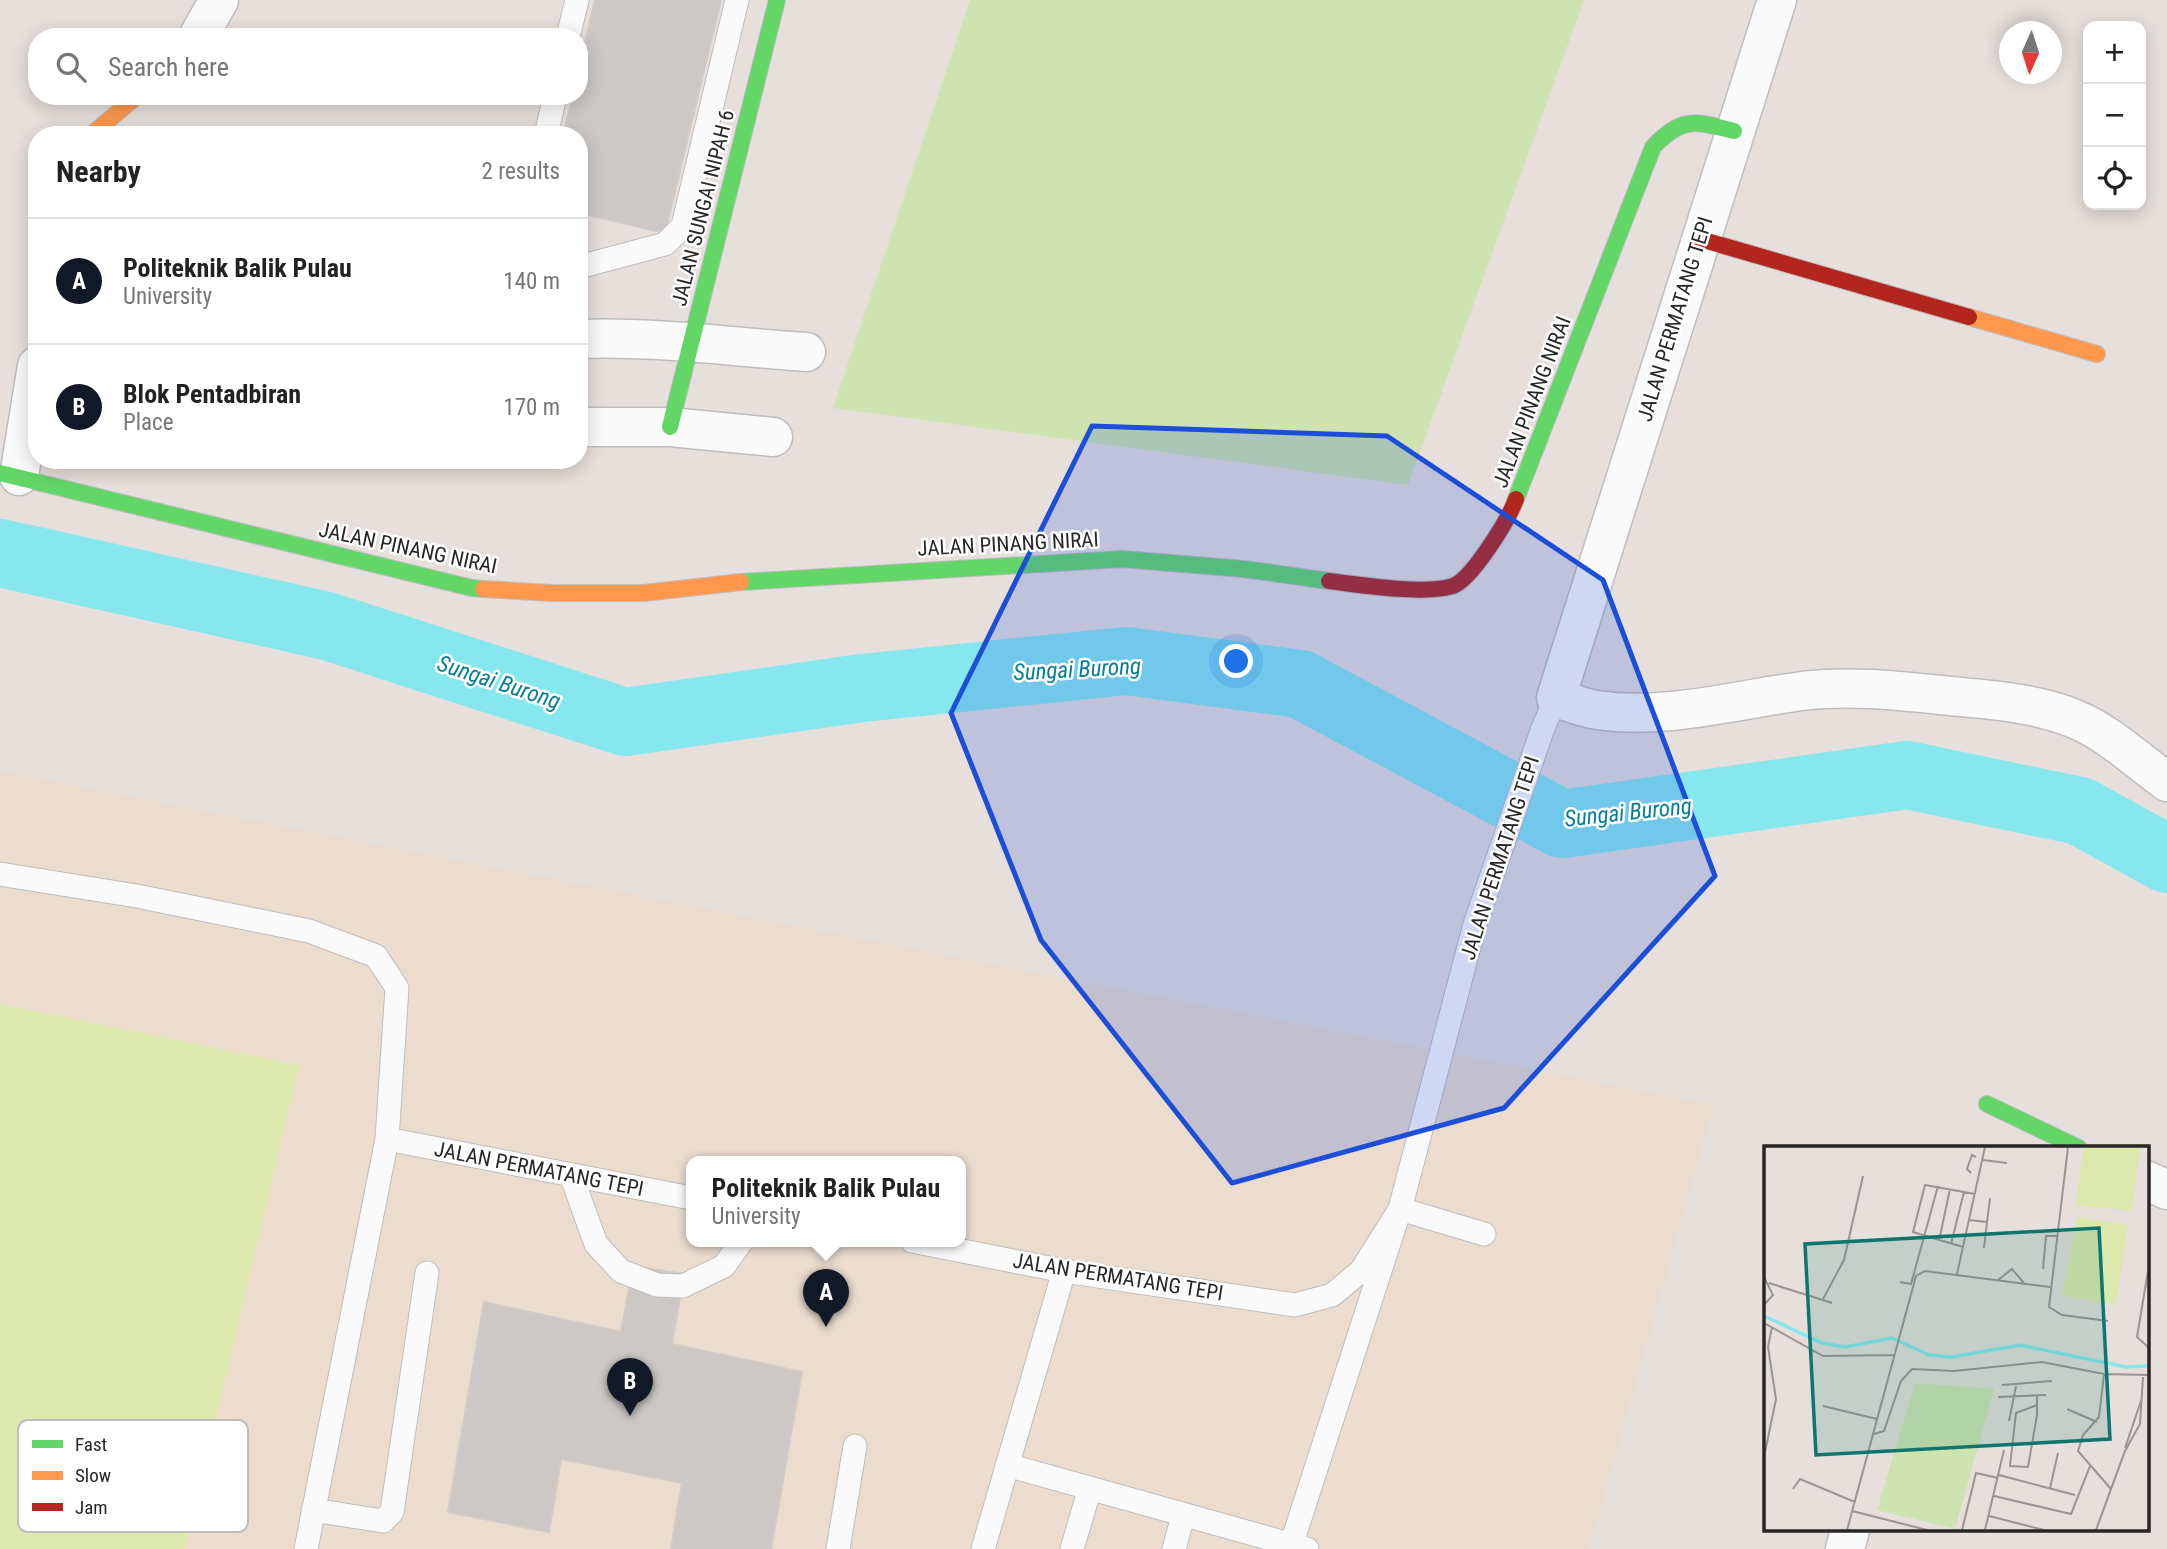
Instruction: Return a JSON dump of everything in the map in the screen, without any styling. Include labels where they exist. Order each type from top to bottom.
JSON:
[{"type":"street","points":[[203,28],[219,0]]},
{"type":"street","name":"JALAN SUNGAI NIPAH 6","points":[[670,427],[777,0]]},
{"type":"street","name":"JALAN PERMATANG TEPI","points":[[1550,713],[1777,0]]},
{"type":"street","points":[[102,126],[127,105]]},
{"type":"street","name":"JALAN PINANG NIRAI","points":[[9,475],[472,588],[552,593],[644,593],[737,582],[1122,559],[1244,569],[1343,583],[1431,590],[1456,585],[1480,559],[1513,508],[1653,147],[1670,129],[1680,124],[1698,122],[1734,131]]},
{"type":"street","points":[[1700,239],[2097,354]]},
{"type":"street","points":[[588,339],[621,338],[806,352]]},
{"type":"street","points":[[9,475],[28,401]]},
{"type":"street","points":[[588,427],[670,427],[773,437]]},
{"type":"street","points":[[1550,713],[1595,710],[1657,712],[1845,688],[1876,688],[2018,702],[2076,719],[2111,740],[2167,782]]},
{"type":"street","points":[[1987,1104],[2057,1144]]},
{"type":"street","points":[[2150,1182],[2167,1190]]},
{"type":"street","points":[[1845,1549],[1849,1532]]},
{"type":"lane","points":[[570,28],[577,0]]},
{"type":"lane","points":[[588,265],[665,244],[683,226],[737,0]]},
{"type":"lane","points":[[548,126],[553,105]]},
{"type":"lane","name":"JALAN PERMATANG TEPI","points":[[942,1247],[1064,1271],[1295,1305],[1332,1295],[1361,1270],[1400,1209],[1475,924],[1550,713]]},
{"type":"lane","points":[[0,874],[137,896],[309,931],[376,956],[397,988],[387,1139],[306,1549]]},
{"type":"lane","name":"JALAN PERMATANG TEPI","points":[[387,1139],[686,1197]]},
{"type":"lane","points":[[570,1175],[596,1244],[621,1270],[657,1285],[683,1286],[724,1266],[738,1247]]},
{"type":"lane","points":[[1007,1465],[1296,1548],[1400,1209],[1484,1234]]},
{"type":"lane","points":[[983,1549],[1064,1271]]},
{"type":"lane","points":[[313,1510],[383,1521],[392,1512],[427,1273]]},
{"type":"lane","points":[[838,1549],[856,1446]]},
{"type":"lane","points":[[1072,1549],[1090,1488]]},
{"type":"lane","points":[[1174,1549],[1183,1516]]},
{"type":"highlighted area","points":[[1092,426],[1387,436],[1603,580],[1715,876],[1504,1108],[1232,1183],[1041,940],[951,713]]},
{"type":"shaded area","points":[[0,771],[1714,1105],[1589,1549],[0,1549]]},
{"type":"green space","points":[[970,0],[1584,0],[1408,485],[833,408]]},
{"type":"green space","points":[[0,1004],[299,1065],[215,1420],[18,1420],[18,1532],[189,1532],[185,1549],[0,1549]]},
{"type":"building","points":[[595,0],[721,0],[665,233],[588,215],[588,126],[565,126],[571,105],[588,105],[588,30]]},
{"type":"building","points":[[633,1266],[684,1274],[672,1344],[802,1372],[771,1549],[671,1549],[682,1483],[561,1459],[549,1532],[448,1512],[484,1302],[621,1332]]},
{"type":"waterway","name":"Sungai Burong","points":[[0,553],[327,626],[625,722],[862,688],[1126,661],[1300,684],[1562,824],[1907,775],[2080,811],[2167,859]]},
{"type":"traffic: fast","points":[[670,427],[777,0]]},
{"type":"traffic: fast","points":[[1516,499],[1653,147],[1673,130],[1690,124],[1699,123],[1734,131]]},
{"type":"traffic: fast","points":[[0,473],[483,589]]},
{"type":"traffic: fast","points":[[741,582],[1122,559],[1244,569],[1329,581]]},
{"type":"traffic: fast","points":[[1987,1104],[2075,1146]]},
{"type":"traffic: slow","points":[[102,126],[126,105]]},
{"type":"traffic: slow","points":[[1969,317],[2097,354]]},
{"type":"traffic: slow","points":[[483,589],[552,593],[644,593],[741,582]]},
{"type":"traffic: jam","points":[[1700,239],[1969,317]]},
{"type":"traffic: jam","points":[[1329,581],[1426,590],[1453,586],[1479,561],[1506,520],[1516,499]]},
{"type":"place","name":"Politeknik Balik Pulau","points":[[826,1327]]},
{"type":"place","name":"Blok Pentadbiran","points":[[630,1416]]}]
